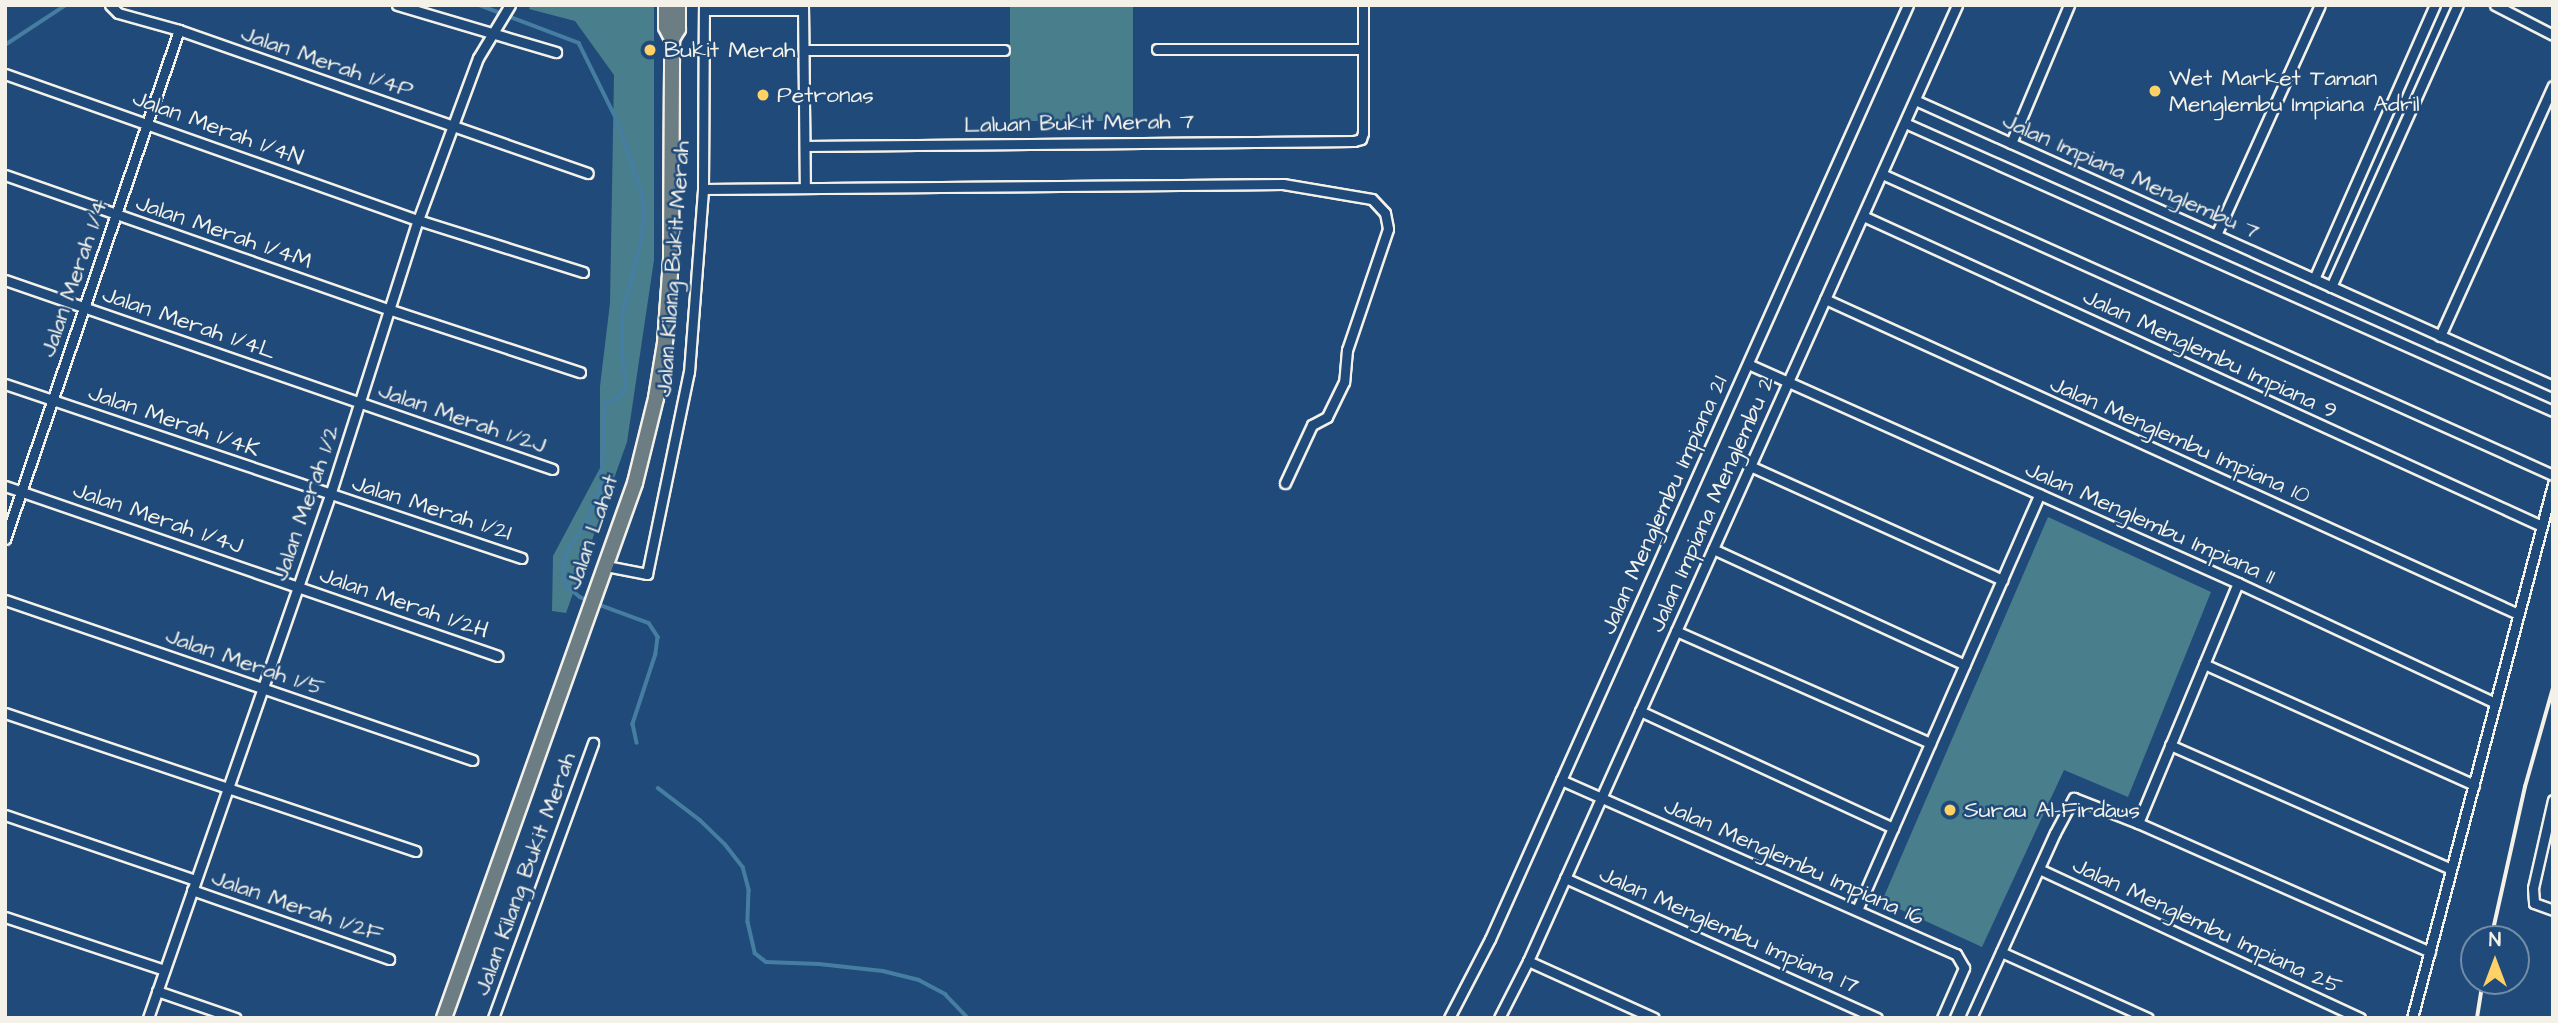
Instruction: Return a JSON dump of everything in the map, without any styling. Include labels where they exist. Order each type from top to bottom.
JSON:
[{"type":"main road","name":"Jalan Lahat","points":[[666,5],[666,27],[675,34]]},
{"type":"main road","name":"Jalan Lahat","points":[[444,1018],[635,483],[656,398],[665,343],[671,255],[676,5]]},
{"type":"street","name":"Jalan Merah 1/4P","points":[[110,5],[118,13],[179,30],[587,173]]},
{"type":"street","points":[[397,5],[491,35],[556,52]]},
{"type":"street","name":"Jalan Merah 1/2","points":[[148,1018],[330,495],[418,220],[478,58],[510,5]]},
{"type":"street","points":[[1157,49],[1363,50],[1363,5]]},
{"type":"street","name":"Jalan Menglembu Impiana 21","points":[[1449,1018],[1490,939],[1908,5]]},
{"type":"street","name":"Jalan Impiana Menglembu 2","points":[[1499,1018],[1528,961],[1957,5]]},
{"type":"street","points":[[2011,143],[2069,5]]},
{"type":"street","points":[[2216,235],[2320,5]]},
{"type":"street","points":[[2314,279],[2435,5]]},
{"type":"street","points":[[2331,287],[2458,5]]},
{"type":"street","points":[[2495,5],[2553,35]]},
{"type":"street","points":[[704,8],[803,8],[805,188]]},
{"type":"street","name":"Jalan Kilang Bukit Merah","points":[[606,566],[647,574],[689,372],[703,189],[704,8]]},
{"type":"street","name":"Jalan Merah 1/4","points":[[5,539],[179,30]]},
{"type":"street","points":[[804,50],[1004,50]]},
{"type":"street","name":"Laluan Bukit Merah 7","points":[[805,146],[1354,141],[1360,139],[1363,133],[1363,50]]},
{"type":"street","name":"Jalan Merah 1/4N","points":[[5,74],[418,220],[583,272]]},
{"type":"street","points":[[2440,336],[2553,86]]},
{"type":"street","name":"Jalan Impiana Menglembu 7","points":[[1915,100],[2553,386]]},
{"type":"street","points":[[1905,122],[2553,411]]},
{"type":"street","points":[[1882,174],[2553,475]]},
{"type":"street","name":"Jalan Merah 1/4M","points":[[5,176],[391,310],[580,372]]},
{"type":"street","points":[[703,189],[1283,184],[1372,199],[1385,213],[1388,229],[1347,350],[1344,382],[1327,418],[1312,425],[1285,483]]},
{"type":"street","name":"Jalan Menglembu Impiana 9","points":[[1863,216],[2542,526]]},
{"type":"street","name":"Jalan Merah 1/4L","points":[[5,280],[359,403]]},
{"type":"street","name":"Jalan Menglembu Impiana 10","points":[[1825,299],[2518,614]]},
{"type":"street","name":"Jalan Menglembu Impiana 11","points":[[1748,364],[2238,583],[2495,703]]},
{"type":"street","name":"Jalan Merah 1/4K","points":[[5,384],[330,495]]},
{"type":"street","name":"Jalan Merah 1/2J","points":[[359,403],[552,469]]},
{"type":"street","points":[[1750,466],[2002,580]]},
{"type":"street","points":[[2412,1018],[2553,484]]},
{"type":"street","name":"Jalan Merah 1/4J","points":[[5,486],[298,587]]},
{"type":"street","points":[[1857,910],[2040,494]]},
{"type":"street","name":"Jalan Merah 1/2I","points":[[330,495],[521,558]]},
{"type":"street","points":[[1713,549],[1965,665]]},
{"type":"street","points":[[2138,823],[2238,583]]},
{"type":"street","name":"Jalan Merah 1/2H","points":[[298,587],[498,656]]},
{"type":"street","name":"Jalan Merah 1/5","points":[[5,600],[472,760]]},
{"type":"street","points":[[1676,631],[1930,744]]},
{"type":"street","points":[[2204,664],[2474,785]]},
{"type":"street","points":[[1640,711],[1893,828]]},
{"type":"street","points":[[5,713],[415,851]]},
{"type":"street","name":"Jalan Kilang Bukit Merah","points":[[493,1018],[593,743]]},
{"type":"street","points":[[2170,745],[2451,869]]},
{"type":"street","name":"Jalan Menglembu Impiana 16","points":[[1561,780],[1956,954],[1964,968],[1942,1018]]},
{"type":"street","points":[[1971,1018],[2071,800],[2077,798],[2430,952]]},
{"type":"street","points":[[2552,806],[2533,888],[2534,903],[2541,908],[2553,910]]},
{"type":"street","name":"Jalan Merah 1/2F","points":[[5,815],[389,959]]},
{"type":"street","name":"Jalan Menglembu Impiana 25","points":[[2039,869],[2360,1018]]},
{"type":"street","name":"Jalan Menglembu Impiana 17","points":[[1565,878],[1877,1018]]},
{"type":"street","points":[[5,917],[164,970]]},
{"type":"street","points":[[2001,952],[2148,1018]]},
{"type":"street","points":[[1528,961],[1654,1018]]},
{"type":"street","points":[[157,991],[236,1018]]},
{"type":"green space","points":[[530,5],[654,5],[654,260],[627,442],[566,613],[552,611],[553,556],[600,468],[600,386],[610,303],[614,75],[575,21],[529,9]]},
{"type":"green space","points":[[1010,5],[1133,5],[1133,121],[1010,121]]},
{"type":"green space","points":[[2048,517],[2211,592],[2128,797],[2064,770],[1982,947],[1882,901]]},
{"type":"waterway","points":[[5,45],[66,5]]},
{"type":"waterway","points":[[479,5],[579,43],[618,122],[643,196],[645,214],[641,244],[623,313],[622,347],[626,388],[619,398],[605,404],[602,483],[588,521],[567,552],[563,567],[567,586],[580,597],[590,601]]},
{"type":"waterway","points":[[597,604],[649,623],[658,637],[656,654],[633,724],[637,743]]},
{"type":"waterway","points":[[658,788],[700,820],[725,844],[743,867],[749,890],[748,922],[755,953],[766,962],[883,971],[919,980],[945,994],[968,1018]]},
{"type":"railway","points":[[2494,925],[2525,787],[2553,688]]},
{"type":"railway","points":[[2477,1018],[2481,995]]},
{"type":"place","name":"Bukit Merah","points":[[650,50]]},
{"type":"place","name":"Wet Market Taman Menglembu Impiana Adril","points":[[2155,91]]},
{"type":"place","name":"Petronas","points":[[763,95]]},
{"type":"place","name":"Surau Al-Firdaus","points":[[1950,810]]}]
